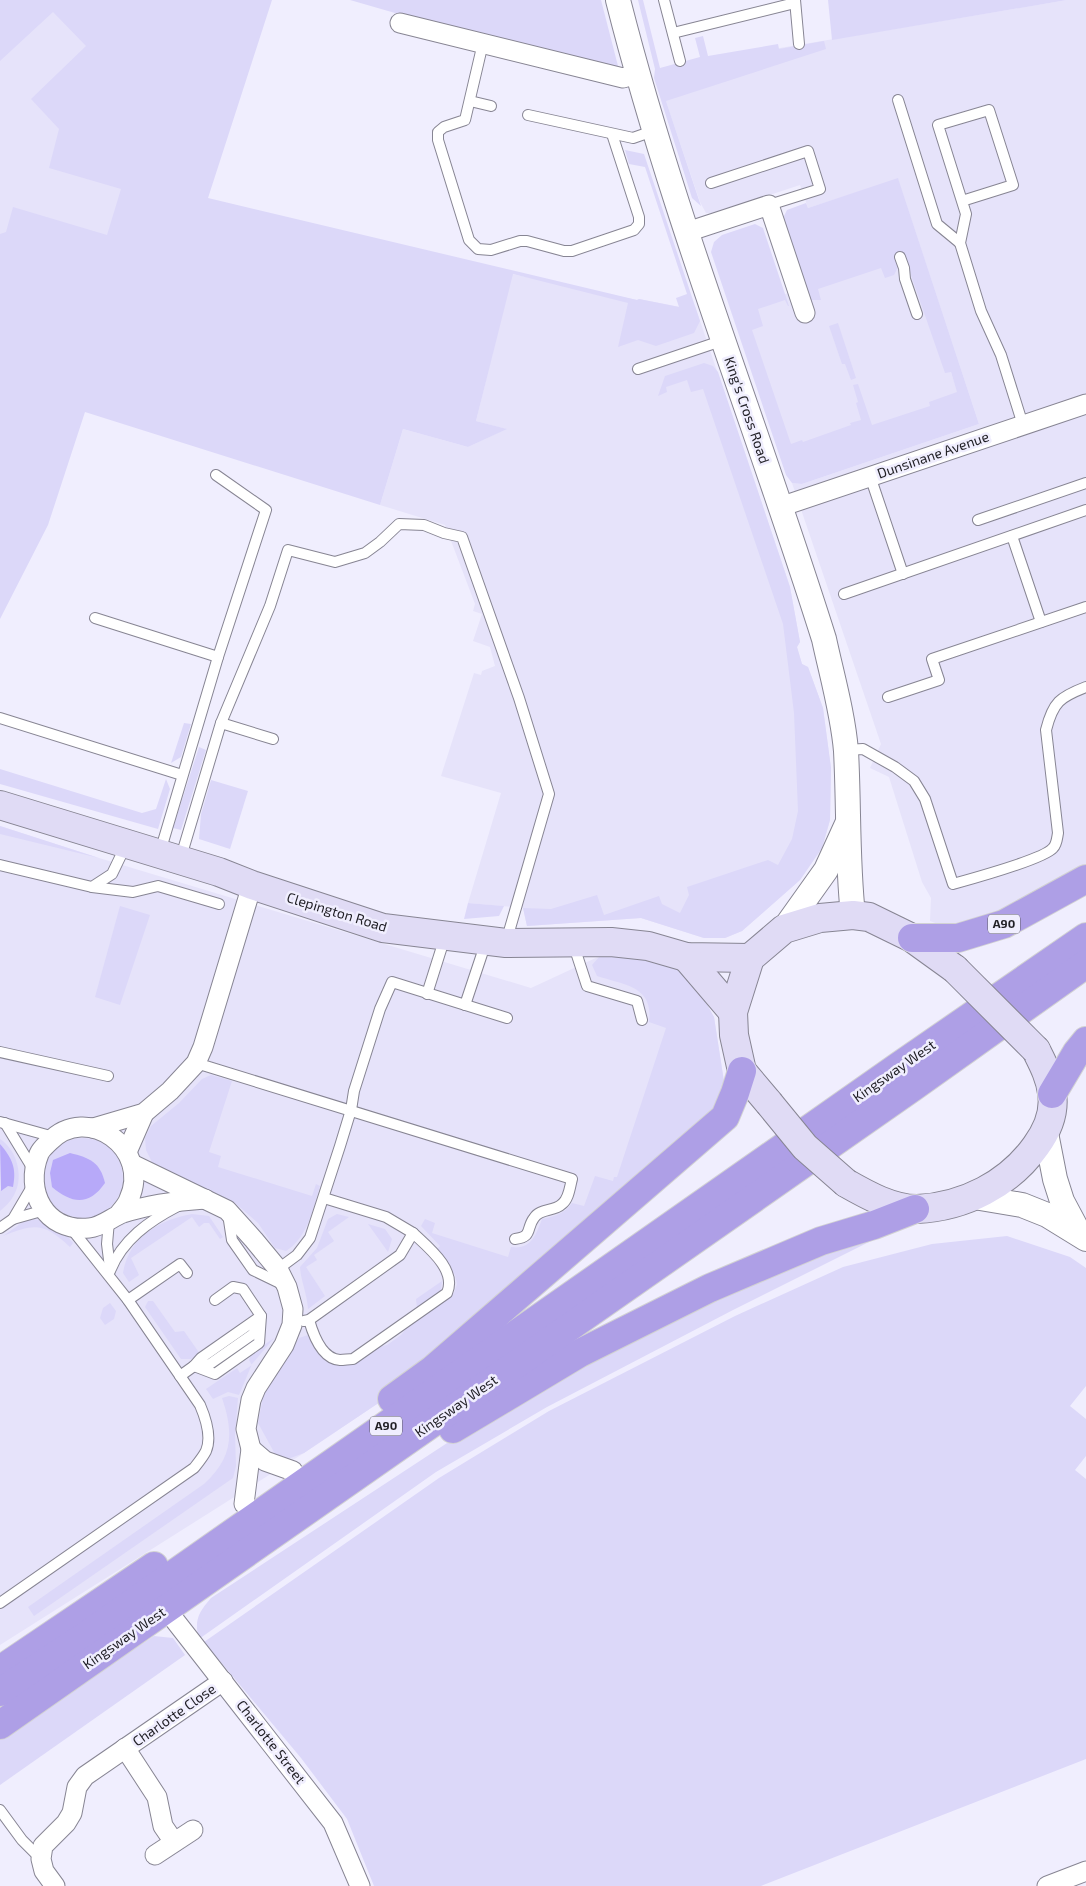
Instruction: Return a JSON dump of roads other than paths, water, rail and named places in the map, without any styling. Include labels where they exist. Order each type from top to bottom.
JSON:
[{"type":"highway","name":"A90","points":[[912,938],[958,938],[1004,924],[1086,880]]},
{"type":"highway","name":"Kingsway West","points":[[0,1692],[84,1637],[1086,937]]},
{"type":"highway","name":"Kingsway West","points":[[0,1725],[1086,964]]},
{"type":"highway","points":[[1052,1094],[1077,1052],[1086,1041]]},
{"type":"highway","name":"A90","points":[[0,1670],[293,1471],[432,1370],[725,1117],[742,1071]]},
{"type":"highway","name":"A90","points":[[166,1609],[509,1394],[580,1353],[710,1288],[821,1241],[874,1225],[915,1209]]},
{"type":"main road","name":"Clepington Road","points":[[0,805],[170,856],[384,928],[496,942],[612,942],[648,946],[686,957],[750,958]]},
{"type":"main road","points":[[852,915],[870,917],[912,938],[955,969],[1036,1050],[1047,1072],[1052,1094],[1052,1112],[1046,1133],[1024,1162],[1000,1182],[974,1197],[947,1205],[915,1209],[879,1201],[846,1183],[805,1147],[742,1071],[734,1035],[733,1012],[750,958],[784,929],[820,918],[852,915]]},
{"type":"main road","points":[[686,957],[733,1012]]},
{"type":"street","name":"King's Cross Road","points":[[618,0],[653,131],[824,639],[838,700],[846,750],[850,852],[849,877],[852,915]]},
{"type":"street","points":[[400,23],[623,78],[637,74]]},
{"type":"street","points":[[687,232],[769,205],[806,313]]},
{"type":"street","name":"Dunsinane Avenue","points":[[780,506],[1086,404]]},
{"type":"street","points":[[784,929],[826,870],[848,824]]},
{"type":"street","points":[[93,1128],[144,1113],[170,1091],[196,1062],[203,1048],[252,885]]},
{"type":"street","points":[[114,1218],[129,1200],[134,1182],[130,1158],[144,1113]]},
{"type":"street","points":[[198,1200],[148,1205],[90,1228],[69,1226],[56,1220],[45,1210],[37,1198],[33,1177],[40,1151],[54,1136],[66,1130],[79,1127],[93,1128],[112,1136],[130,1158],[198,1200],[227,1210],[278,1269],[288,1287],[293,1309],[301,1322],[284,1345],[250,1400],[246,1429],[251,1449],[244,1504]]},
{"type":"street","points":[[1046,1133],[1062,1202],[1082,1236]]},
{"type":"street","points":[[974,1197],[1022,1205],[1046,1215],[1082,1236]]},
{"type":"street","points":[[251,1449],[265,1461],[293,1471]]},
{"type":"street","name":"Charlotte Street","points":[[166,1609],[333,1823],[360,1886]]},
{"type":"street","name":"Charlotte Close","points":[[41,1859],[43,1846],[66,1823],[72,1813],[77,1787],[85,1776],[223,1681]]},
{"type":"street","name":"Charlotte Close","points":[[125,1748],[157,1797],[163,1826],[174,1842]]},
{"type":"street","points":[[154,1856],[193,1830]]},
{"type":"street","points":[[41,1859],[44,1871],[54,1886]]},
{"type":"street","points":[[1047,1886],[1086,1871]]},
{"type":"lane","points":[[664,0],[680,61]]},
{"type":"lane","points":[[672,33],[795,1],[800,44]]},
{"type":"lane","points":[[483,43],[465,120],[444,127],[438,132],[438,140],[469,240],[478,249],[491,250],[520,241],[527,241],[564,251],[572,251],[634,230],[639,224],[639,217],[612,134]]},
{"type":"lane","points":[[898,100],[937,224],[960,243]]},
{"type":"lane","points":[[470,102],[491,106]]},
{"type":"lane","points":[[962,201],[1012,185],[989,110],[938,125],[966,214],[960,243],[981,311],[1001,355],[1023,425]]},
{"type":"lane","points":[[528,115],[633,138],[653,131]]},
{"type":"lane","points":[[711,183],[808,151],[820,189],[769,205]]},
{"type":"lane","points":[[900,257],[917,314]]},
{"type":"lane","points":[[638,369],[724,340]]},
{"type":"lane","points":[[170,856],[182,775],[266,510],[216,475]]},
{"type":"lane","points":[[870,476],[903,574]]},
{"type":"lane","points":[[978,520],[1086,483]]},
{"type":"lane","points":[[844,594],[1086,510]]},
{"type":"lane","points":[[170,856],[220,723],[270,606],[288,550],[335,562],[365,553],[399,524],[424,525],[444,533],[462,537],[519,698],[549,794],[496,942],[465,1006]]},
{"type":"lane","points":[[1012,536],[1041,622]]},
{"type":"lane","points":[[888,697],[938,680],[932,659],[1086,607]]},
{"type":"lane","points":[[95,618],[218,657]]},
{"type":"lane","points":[[846,750],[863,749],[895,767],[914,781],[925,799],[954,884],[1016,865],[1043,855],[1053,848],[1057,841],[1058,833],[1046,730],[1055,704],[1065,695],[1086,687]]},
{"type":"lane","points":[[0,718],[182,775]]},
{"type":"lane","points":[[220,723],[273,739]]},
{"type":"lane","points":[[92,887],[112,874],[127,844]]},
{"type":"lane","points":[[0,865],[92,887],[133,892],[158,886],[220,904]]},
{"type":"lane","points":[[427,994],[445,936]]},
{"type":"lane","points":[[573,942],[588,986],[637,1001],[642,1020]]},
{"type":"lane","points":[[278,1269],[297,1255],[310,1238],[351,1110],[354,1091],[380,1009],[392,982],[507,1018]]},
{"type":"lane","points":[[0,1052],[108,1076]]},
{"type":"lane","points":[[196,1062],[572,1178],[563,1204],[552,1210],[539,1213],[533,1218],[528,1234],[522,1238],[515,1239]]},
{"type":"lane","points":[[2,1123],[54,1136]]},
{"type":"lane","points":[[2,1123],[33,1177],[13,1218]]},
{"type":"lane","points":[[324,1198],[386,1217],[413,1233],[432,1250],[450,1276],[450,1285],[447,1293],[353,1359],[338,1360],[326,1354],[313,1334],[301,1322],[400,1255],[413,1233]]},
{"type":"lane","points":[[111,1276],[116,1257],[129,1240],[157,1217],[198,1200]]},
{"type":"lane","points":[[0,1228],[13,1218],[45,1210]]},
{"type":"lane","points":[[227,1210],[232,1240],[253,1270],[288,1287]]},
{"type":"lane","points":[[111,1276],[107,1244],[114,1218]]},
{"type":"lane","points":[[0,1603],[194,1468],[206,1451],[209,1434],[205,1415],[200,1405],[111,1276],[69,1226]]},
{"type":"lane","points":[[128,1300],[180,1264],[187,1273]]},
{"type":"lane","points":[[194,1366],[215,1374],[259,1343],[261,1316],[243,1289],[233,1287],[215,1300]]},
{"type":"lane","points":[[180,1376],[194,1366],[201,1358],[261,1316]]},
{"type":"lane","points":[[0,1810],[22,1840],[41,1859]]}]
